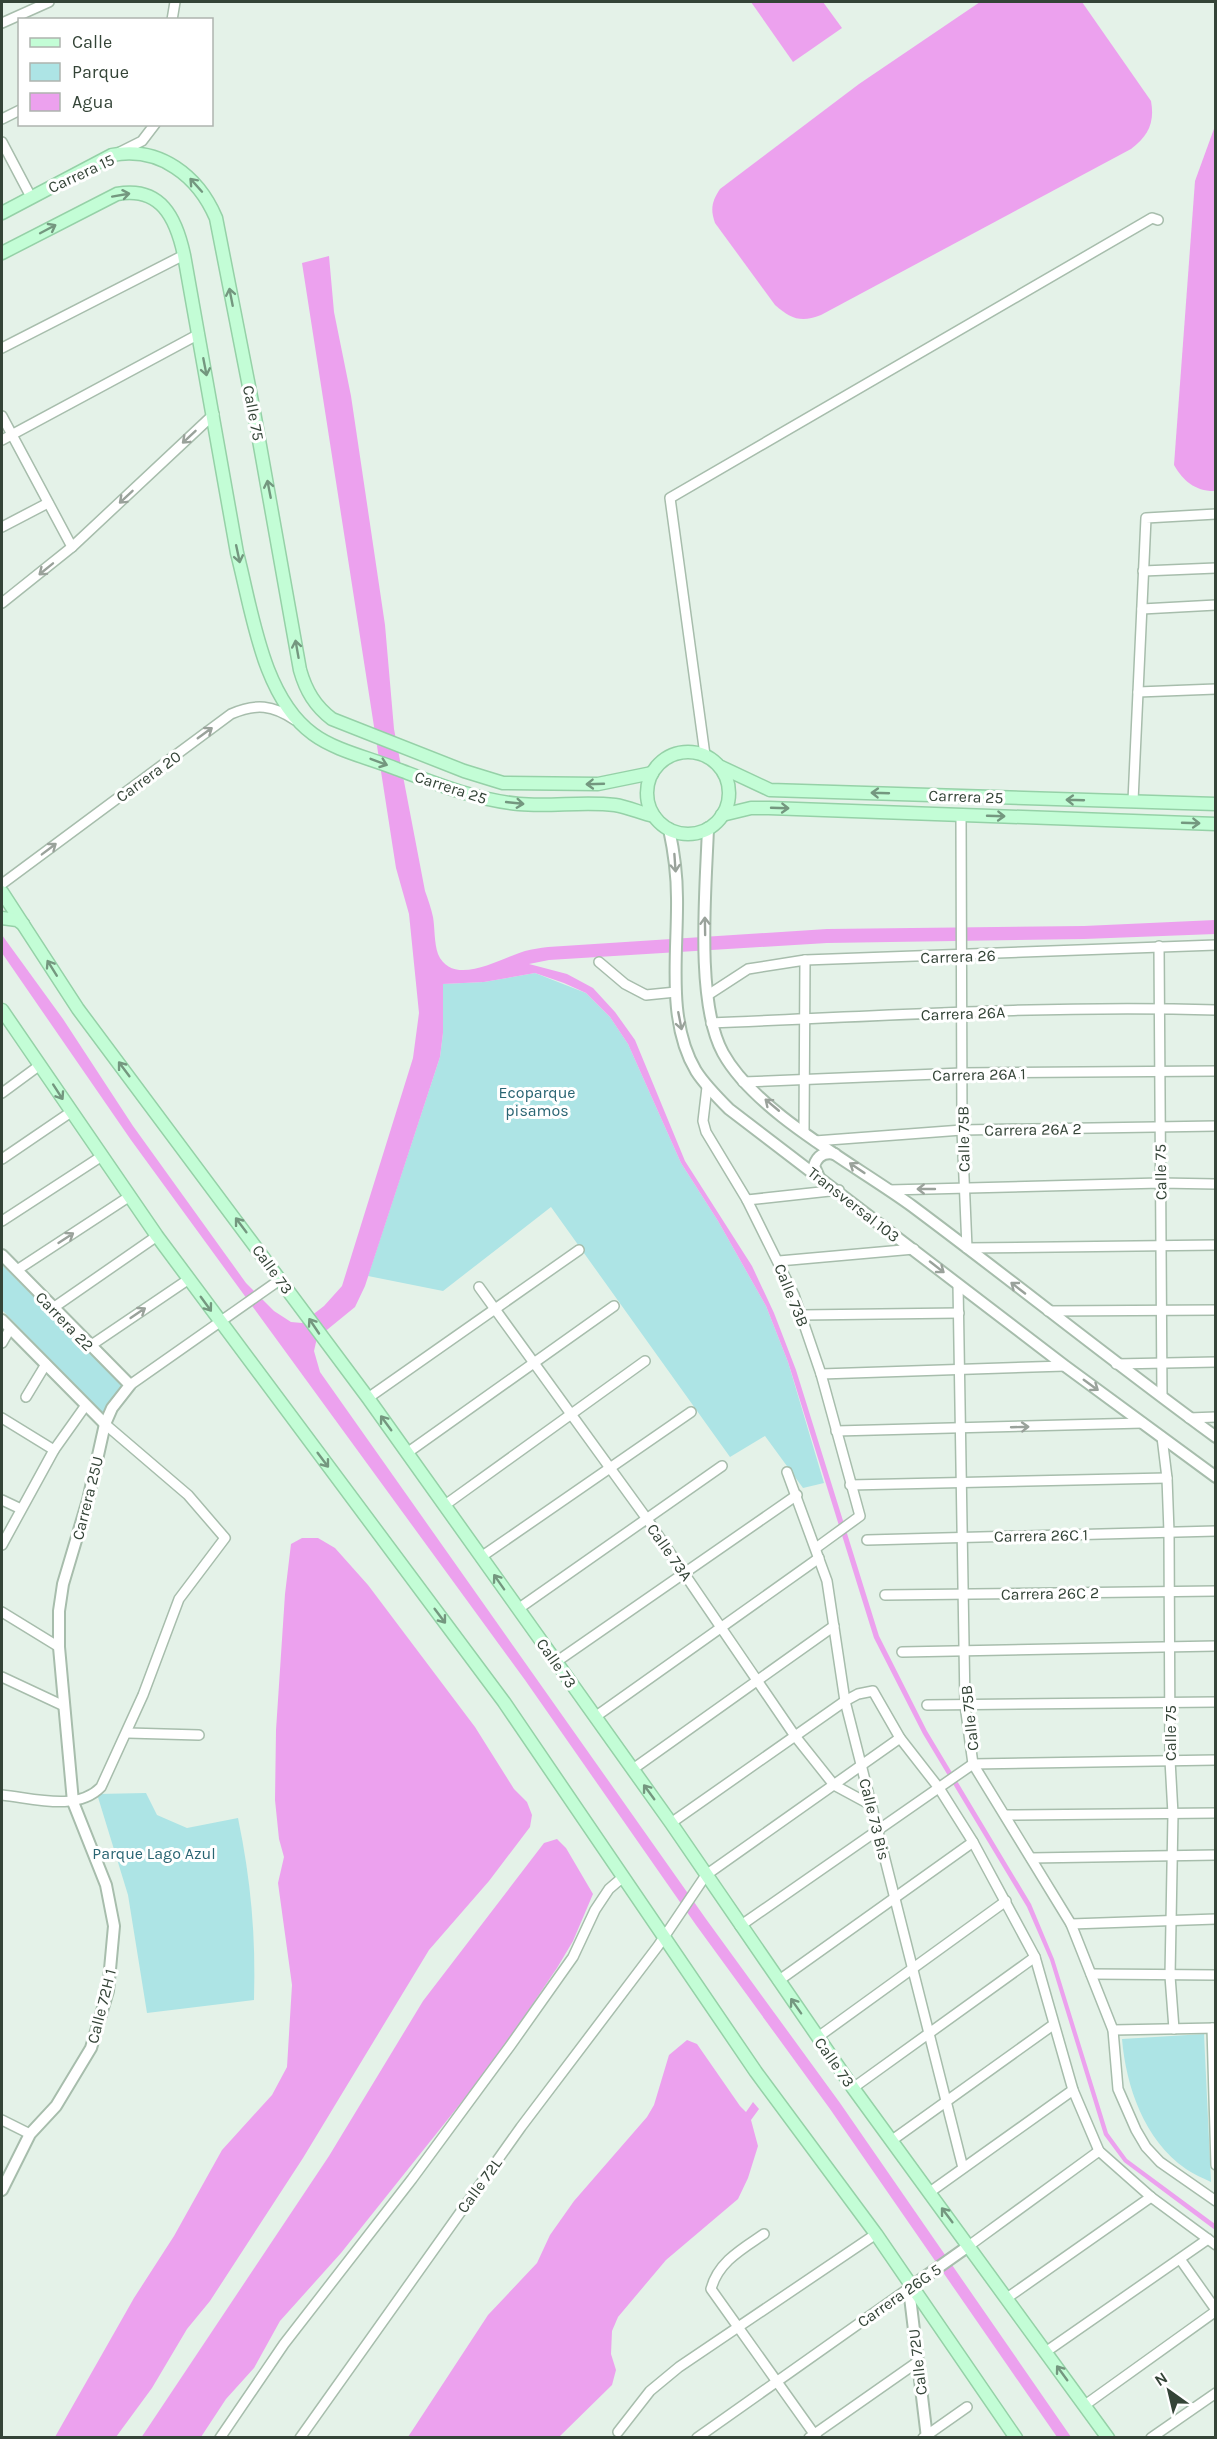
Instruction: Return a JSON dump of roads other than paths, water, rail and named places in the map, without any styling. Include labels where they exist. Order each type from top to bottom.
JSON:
[{"type":"main road","name":"Carrera 15","points":[[2,213],[112,155],[137,153],[165,161]]},
{"type":"main road","name":"Calle 75","points":[[165,161],[192,181],[206,198],[216,219],[304,685]]},
{"type":"main road","name":"Carrera 15","points":[[2,253],[117,194],[134,193],[150,197],[171,215],[184,255]]},
{"type":"main road","points":[[184,255],[214,414]]},
{"type":"main road","name":"Carrera 25","points":[[214,414],[237,553],[267,670],[283,704],[302,726],[324,741],[458,792],[521,804],[615,805],[654,816],[669,829]]},
{"type":"main road","name":"Carrera 25","points":[[304,685],[315,703],[332,719],[464,771],[503,783],[548,785],[608,783],[652,773],[662,761],[676,753],[691,752],[705,755],[721,767],[770,790],[1215,804]]},
{"type":"main road","points":[[721,767],[729,791],[722,815]]},
{"type":"main road","points":[[652,773],[647,795],[654,816]]},
{"type":"main road","name":"Carrera 25","points":[[708,828],[722,815],[751,808],[1215,824]]},
{"type":"main road","points":[[669,829],[689,834],[708,828]]},
{"type":"main road","name":"Calle 73","points":[[2,892],[78,1009],[368,1398],[671,1823],[853,2088],[930,2192],[966,2248],[1047,2351],[1108,2438]]},
{"type":"main road","points":[[6,918],[26,927]]},
{"type":"main road","points":[[2,1010],[157,1236],[189,1279],[225,1320],[504,1702],[756,2072],[876,2234],[917,2282],[1016,2438]]},
{"type":"street","points":[[2,23],[49,2]]},
{"type":"street","points":[[172,18],[175,2]]},
{"type":"street","points":[[2,119],[18,111]]},
{"type":"street","points":[[112,155],[142,141],[153,126]]},
{"type":"street","points":[[2,142],[31,197]]},
{"type":"street","points":[[705,755],[670,498],[1152,218],[1158,220]]},
{"type":"street","points":[[2,348],[184,255]]},
{"type":"street","points":[[2,440],[199,334]]},
{"type":"street","points":[[2,603],[72,547],[214,414]]},
{"type":"street","points":[[2,416],[72,547]]},
{"type":"street","points":[[2,527],[48,503]]},
{"type":"street","points":[[1133,801],[1146,518],[1215,514]]},
{"type":"street","points":[[1143,572],[1215,568]]},
{"type":"street","points":[[1142,609],[1215,605]]},
{"type":"street","points":[[1138,692],[1215,688]]},
{"type":"street","name":"Carrera 20","points":[[2,884],[231,714],[247,707],[264,706],[280,710],[302,726]]},
{"type":"street","name":"Calle 75B","points":[[961,815],[962,1130],[967,1248]]},
{"type":"street","name":"Transversal 103","points":[[708,828],[705,897],[711,1023],[724,1053],[744,1082],[815,1141],[889,1190],[1215,1437]]},
{"type":"street","name":"Transversal 103","points":[[669,829],[674,854],[677,897],[676,992],[684,1040],[694,1069],[707,1087],[729,1109],[839,1190],[1065,1366],[1215,1477]]},
{"type":"street","name":"Carrera 26","points":[[708,995],[748,969],[805,960],[1215,945]]},
{"type":"street","name":"Calle 75","points":[[1159,946],[1162,1397]]},
{"type":"street","points":[[804,1132],[805,960]]},
{"type":"street","points":[[599,962],[625,984],[646,995],[676,992]]},
{"type":"street","name":"Carrera 26A","points":[[711,1023],[962,1012],[1159,1008],[1215,1010]]},
{"type":"street","points":[[2,1093],[40,1065]]},
{"type":"street","name":"Carrera 26A 1","points":[[744,1082],[962,1073],[1215,1071]]},
{"type":"street","name":"Calle 73B","points":[[707,1087],[703,1121],[706,1132],[747,1200],[765,1240],[779,1261],[802,1315],[821,1374],[860,1516],[816,1548]]},
{"type":"street","points":[[2,1159],[71,1112]]},
{"type":"street","name":"Carrera 26A 2","points":[[815,1141],[962,1130],[1215,1126]]},
{"type":"street","points":[[818,1175],[814,1166],[818,1158],[826,1153],[835,1154]]},
{"type":"street","points":[[2,1221],[102,1156]]},
{"type":"street","points":[[889,1190],[1160,1183],[1215,1184]]},
{"type":"street","points":[[747,1200],[839,1190]]},
{"type":"street","points":[[17,1270],[130,1196]]},
{"type":"street","points":[[53,1308],[157,1236]]},
{"type":"street","points":[[967,1248],[1215,1245]]},
{"type":"street","points":[[779,1261],[914,1249]]},
{"type":"street","points":[[368,1398],[579,1250]]},
{"type":"street","name":"Carrera 22","points":[[2,1255],[130,1385]]},
{"type":"street","points":[[90,1346],[189,1279]]},
{"type":"street","name":"Carrera 25U","points":[[74,1802],[59,1647],[59,1611],[63,1584],[88,1500],[105,1424],[112,1408],[130,1385],[281,1279]]},
{"type":"street","name":"Calle 75B","points":[[958,1284],[965,1705],[973,1764],[1007,1815],[1071,1924],[1113,2030],[1118,2089],[1146,2147],[1160,2162],[1215,2201]]},
{"type":"street","name":"Calle 73A","points":[[479,1287],[685,1573],[795,1737],[834,1785],[871,1805]]},
{"type":"street","points":[[407,1453],[614,1306]]},
{"type":"street","points":[[1048,1311],[1215,1310]]},
{"type":"street","points":[[802,1315],[959,1314]]},
{"type":"street","points":[[2,1320],[105,1424],[188,1495],[225,1538],[179,1599],[128,1733],[109,1774],[94,1794],[74,1802],[2,1795]]},
{"type":"street","points":[[2,1343],[10,1329]]},
{"type":"street","points":[[445,1505],[645,1361]]},
{"type":"street","points":[[1116,1364],[1215,1362]]},
{"type":"street","points":[[26,1397],[46,1364]]},
{"type":"street","points":[[821,1374],[1065,1366]]},
{"type":"street","points":[[2,1545],[54,1450],[86,1405]]},
{"type":"street","points":[[481,1557],[690,1412]]},
{"type":"street","points":[[2,1418],[54,1450]]},
{"type":"street","points":[[1189,1418],[1215,1418]]},
{"type":"street","points":[[836,1431],[1143,1423]]},
{"type":"street","name":"Calle 75","points":[[1162,1437],[1167,1478],[1169,1532],[1170,1760],[1173,1814],[1170,1855],[1170,1976],[1174,2029]]},
{"type":"street","points":[[518,1609],[722,1466]]},
{"type":"street","name":"Calle 73 Bis","points":[[787,1472],[827,1581],[845,1701],[963,2168]]},
{"type":"street","points":[[850,1485],[1167,1478]]},
{"type":"street","points":[[556,1662],[796,1495]]},
{"type":"street","points":[[2,1500],[21,1509]]},
{"type":"street","name":"Carrera 26C 1","points":[[867,1540],[1215,1531]]},
{"type":"street","points":[[595,1717],[819,1558]]},
{"type":"street","name":"Carrera 26C 2","points":[[885,1595],[1215,1592]]},
{"type":"street","points":[[2,1612],[59,1647]]},
{"type":"street","points":[[633,1769],[834,1626]]},
{"type":"street","points":[[902,1652],[1215,1646]]},
{"type":"street","points":[[2,1677],[64,1706]]},
{"type":"street","points":[[671,1823],[845,1701],[858,1694],[873,1691],[900,1738],[941,1787],[1035,1957],[1073,2090],[1099,2151],[1151,2197],[1211,2242],[1180,2259],[1047,2351]]},
{"type":"street","points":[[927,1705],[1215,1702]]},
{"type":"street","points":[[128,1733],[199,1735]]},
{"type":"street","points":[[706,1875],[900,1738]]},
{"type":"street","points":[[740,1926],[973,1764],[1215,1760]]},
{"type":"street","name":"Calle 72H 1","points":[[2,2190],[30,2134],[56,2106],[91,2048],[108,1991],[114,1956],[114,1926],[106,1885],[74,1802]]},
{"type":"street","points":[[1007,1815],[1215,1813]]},
{"type":"street","points":[[778,1981],[973,1842]]},
{"type":"street","points":[[1031,1858],[1215,1855]]},
{"type":"street","name":"Calle 72L","points":[[300,2438],[521,2127],[664,1937],[706,1875]]},
{"type":"street","points":[[220,2438],[284,2344],[412,2180],[510,2046],[573,1957],[595,1910],[609,1888],[623,1877]]},
{"type":"street","points":[[818,2037],[1006,1901]]},
{"type":"street","points":[[1071,1924],[1215,1919]]},
{"type":"street","points":[[853,2088],[1035,1957]]},
{"type":"street","points":[[1091,1974],[1215,1975]]},
{"type":"street","points":[[891,2140],[1053,2025]]},
{"type":"street","points":[[1113,2030],[1214,2028],[1215,2165]]},
{"type":"street","points":[[930,2192],[1073,2090]]},
{"type":"street","points":[[2,2120],[30,2134]]},
{"type":"street","name":"Carrera 26G 5","points":[[698,2438],[1099,2151]]},
{"type":"street","points":[[1007,2298],[1151,2197]]},
{"type":"street","points":[[764,2234],[724,2264],[714,2277],[711,2289],[740,2327],[813,2436],[916,2363]]},
{"type":"street","points":[[618,2432],[650,2391],[679,2367],[876,2234]]},
{"type":"street","points":[[1085,2405],[1215,2311],[1180,2259]]},
{"type":"street","name":"Calle 72U","points":[[917,2282],[910,2297],[925,2437]]},
{"type":"street","points":[[1151,2438],[1215,2393]]},
{"type":"street","points":[[925,2437],[967,2408]]},
{"type":"water","points":[[751,2],[823,2],[842,28],[793,62]]},
{"type":"water","points":[[980,2],[1082,2],[1151,101],[1152,116],[1146,134],[1131,149],[821,315],[802,319],[786,314],[775,305],[715,223],[712,209],[717,193],[859,84]]},
{"type":"water","points":[[1215,126],[1216,491],[1209,491],[1191,484],[1174,465],[1195,181]]},
{"type":"water","points":[[329,256],[334,312],[351,396],[385,625],[394,729],[425,891],[433,917],[435,941],[438,954],[445,964],[455,969],[466,970],[492,964],[525,951],[548,947],[827,929],[1084,926],[1215,920],[1215,934],[1084,939],[827,943],[549,960],[529,964],[567,974],[593,988],[615,1012],[635,1040],[685,1161],[752,1266],[774,1313],[796,1370],[879,1636],[927,1731],[1031,1904],[1054,1959],[1108,2133],[1127,2159],[1215,2224],[1215,2230],[1124,2162],[1104,2135],[1050,1960],[1027,1907],[923,1734],[874,1638],[788,1362],[766,1306],[718,1221],[681,1163],[628,1044],[610,1017],[586,993],[535,973],[484,982],[443,984],[443,1033],[440,1057],[365,1286],[355,1307],[317,1338],[314,1351],[320,1372],[706,1919],[840,2103],[1071,2437],[1057,2437],[830,2109],[696,1925],[525,1680],[131,1140],[2,953],[2,935],[63,1019],[133,1126],[246,1283],[274,1311],[291,1322],[302,1323],[324,1306],[342,1286],[413,1058],[419,1013],[409,914],[396,868],[302,263]]},
{"type":"water","points":[[302,1538],[318,1538],[335,1548],[368,1585],[475,1727],[514,1789],[527,1802],[532,1815],[530,1827],[489,1881],[429,1950],[303,2158],[210,2301],[187,2329],[152,2388],[116,2437],[55,2437],[222,2150],[272,2095],[287,2067],[292,1985],[278,1883],[284,1857],[279,1839],[275,1800],[276,1730],[285,1594],[291,1544]]},
{"type":"water","points":[[557,1839],[566,1848],[593,1894],[573,1941],[557,1968],[492,2064],[341,2253],[280,2321],[254,2368],[226,2399],[201,2437],[141,2438],[329,2156],[423,2001],[544,1843]]},
{"type":"water","points":[[687,2040],[697,2044],[746,2112],[753,2102],[759,2109],[751,2120],[758,2146],[748,2178],[738,2199],[666,2260],[618,2317],[612,2331],[611,2354],[616,2370],[612,2385],[559,2437],[408,2437],[488,2315],[537,2263],[550,2235],[574,2201],[647,2117],[654,2105],[669,2055]]},
{"type":"park label","name":"Ecoparque pisamos","points":[[537,1101]]},
{"type":"park label","name":"Parque Lago Azul","points":[[154,1853]]}]
